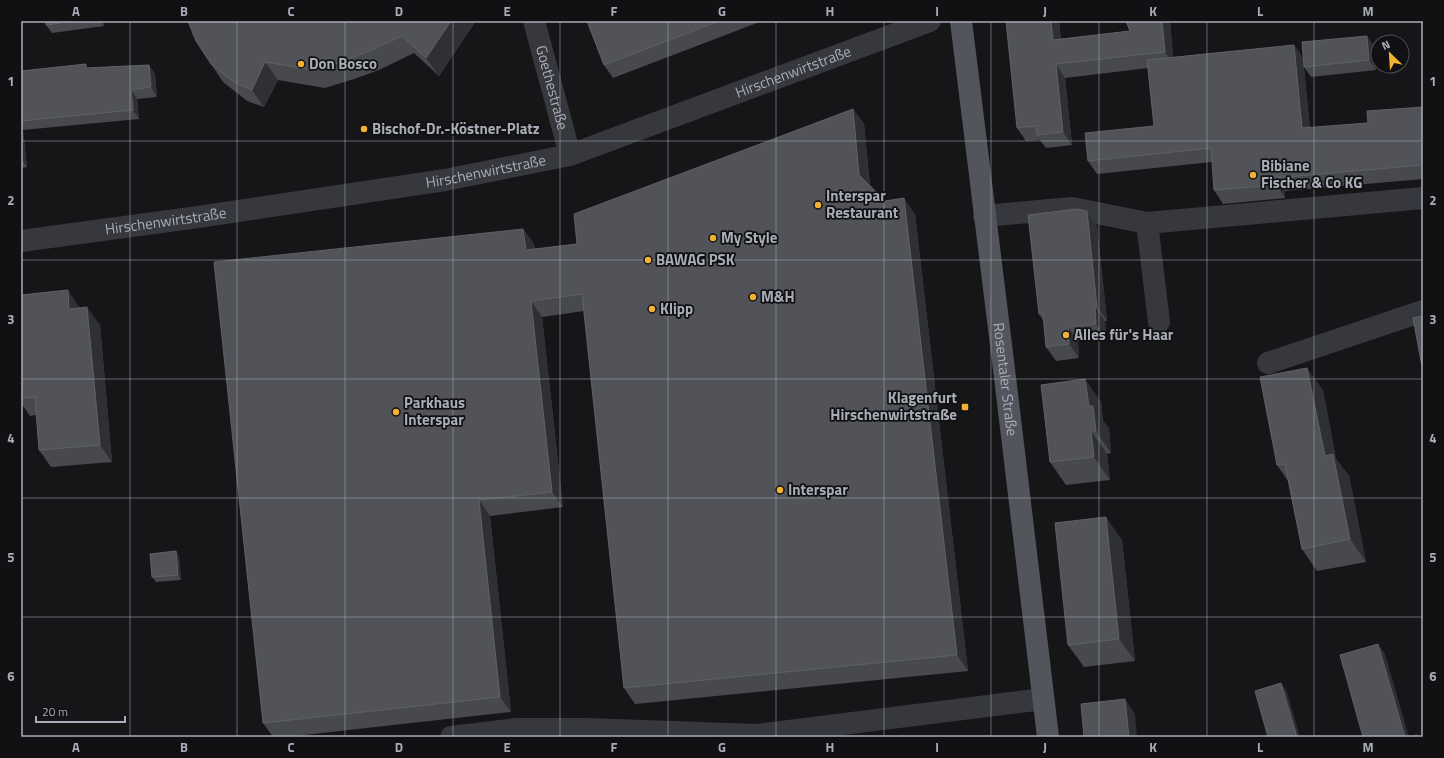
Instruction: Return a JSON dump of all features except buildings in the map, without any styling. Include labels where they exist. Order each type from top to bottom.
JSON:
[{"type":"main road","name":"Rosentaler Straße","points":[[961,21],[1048,737]]},
{"type":"street","name":"Goethestraße","points":[[534,21],[570,155]]},
{"type":"street","name":"Hirschenwirtstraße","points":[[21,241],[191,218],[445,180],[570,155],[930,21]]},
{"type":"street","points":[[984,216],[1072,208],[1147,223],[1423,198]]},
{"type":"street","points":[[1147,223],[1158,322]]},
{"type":"street","points":[[1268,363],[1423,311]]},
{"type":"street","points":[[451,737],[516,729],[587,729],[756,735],[1043,699]]},
{"type":"place","name":"Don Bosco","points":[[301,64]]},
{"type":"place","name":"Bischof-Dr.-Köstner-Platz","points":[[364,129]]},
{"type":"place","name":"Bibiane Fischer & Co KG","points":[[1253,175]]},
{"type":"place","name":"Interspar Restaurant","points":[[818,205]]},
{"type":"place","name":"My Style","points":[[713,238]]},
{"type":"place","name":"BAWAG PSK","points":[[648,260]]},
{"type":"place","name":"M&H","points":[[753,297]]},
{"type":"place","name":"Klipp","points":[[652,309]]},
{"type":"place","name":"Alles für's Haar","points":[[1066,335]]},
{"type":"place","name":"Klagenfurt Hirschenwirtstraße","points":[[965,407]]},
{"type":"place","name":"Parkhaus Interspar","points":[[396,412]]},
{"type":"place","name":"Interspar","points":[[780,490]]}]
